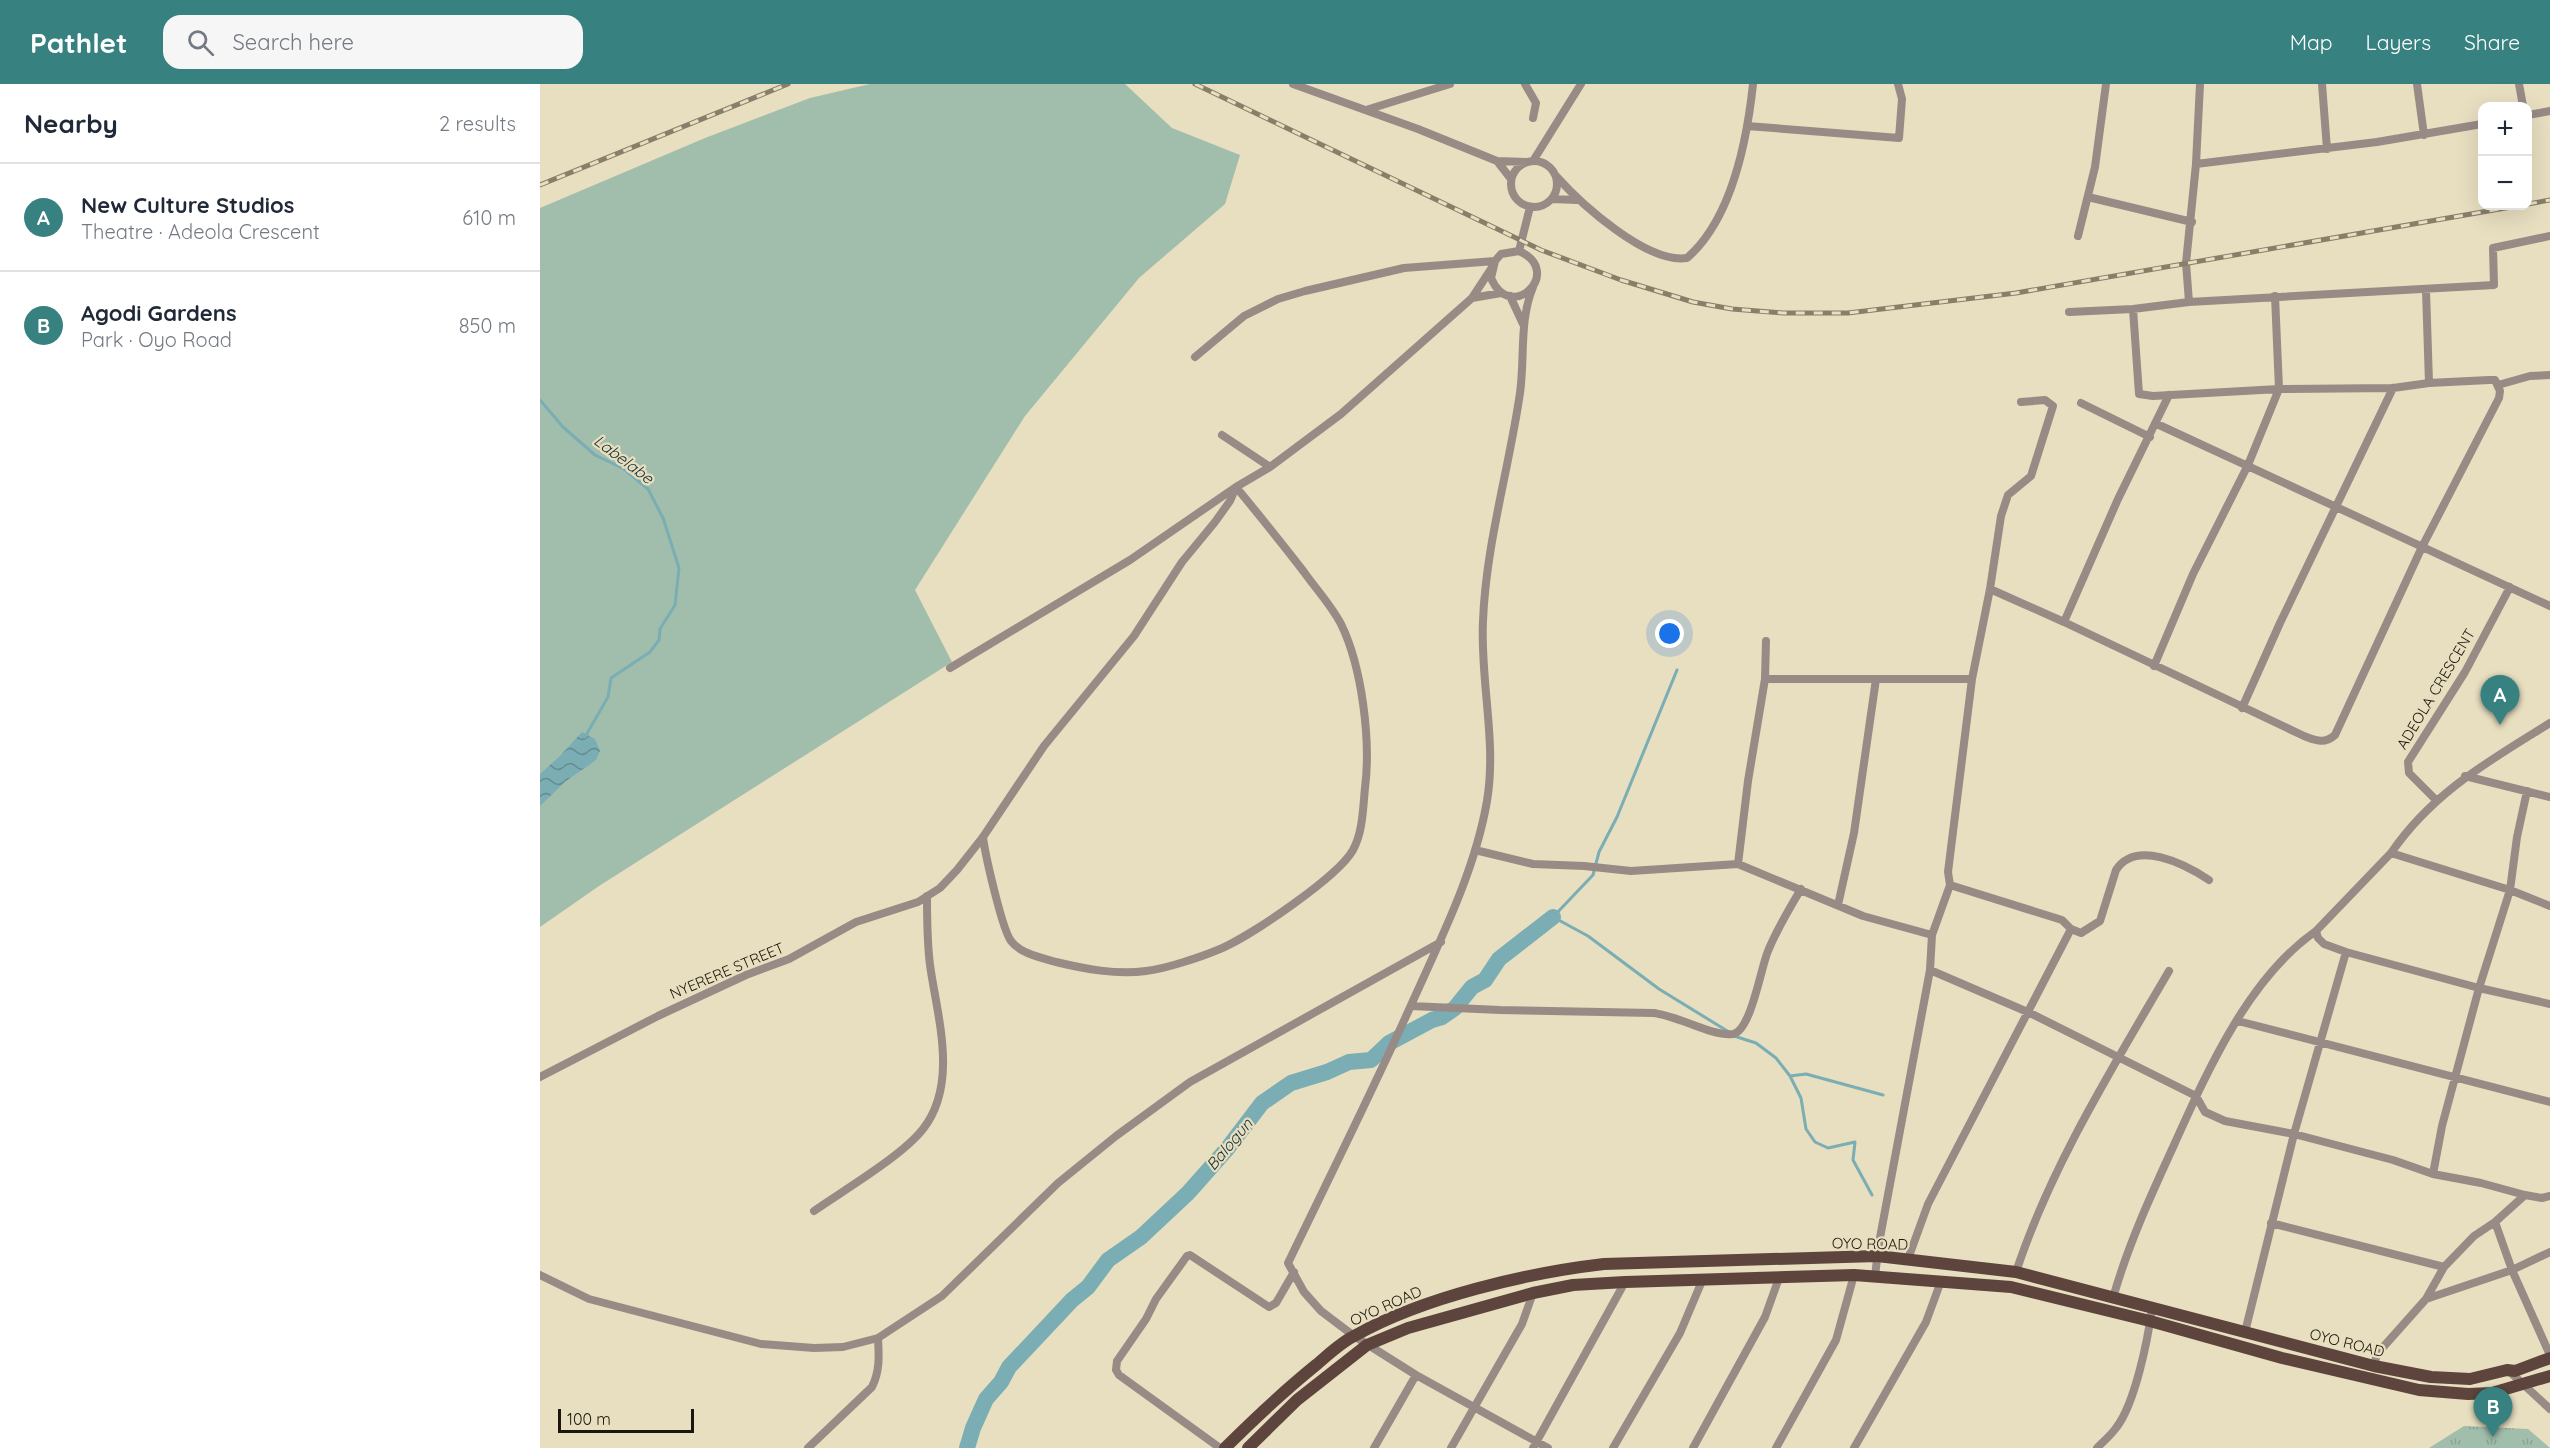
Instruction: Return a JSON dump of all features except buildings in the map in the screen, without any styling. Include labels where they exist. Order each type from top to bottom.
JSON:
[{"type":"main road","name":"OYO ROAD","points":[[1225,1448],[1286,1390],[1353,1336],[1406,1311],[1439,1300],[1570,1268],[1616,1263],[1877,1256],[1908,1259],[2016,1272],[2374,1366],[2431,1377],[2482,1378],[2507,1370],[2515,1371],[2550,1356]]},
{"type":"main road","name":"OYO ROAD","points":[[1248,1448],[1298,1400],[1367,1345],[1407,1328],[1533,1293],[1574,1285],[1625,1282],[1854,1275],[2011,1287],[2150,1321],[2282,1358],[2419,1390],[2468,1394],[2492,1393],[2550,1376]]},
{"type":"street","points":[[1293,84],[1497,160],[1544,163],[1577,200],[1600,219],[1654,251],[1668,257],[1687,258],[1721,213],[1742,152],[1753,84]]},
{"type":"street","points":[[1365,110],[1450,84]]},
{"type":"street","points":[[1525,84],[1536,103],[1533,118]]},
{"type":"street","points":[[1511,179],[1517,168],[1530,161],[1581,84]]},
{"type":"street","points":[[1747,126],[1899,138],[1902,99],[1898,84]]},
{"type":"street","points":[[2078,236],[2095,167],[2106,84]]},
{"type":"street","points":[[2189,302],[2186,262],[2192,222],[2200,84]]},
{"type":"street","points":[[2322,84],[2327,149]]},
{"type":"street","points":[[2417,84],[2424,135]]},
{"type":"street","points":[[2518,84],[2522,102]]},
{"type":"street","points":[[2532,114],[2550,111]]},
{"type":"street","points":[[2196,164],[2327,149],[2478,125]]},
{"type":"street","points":[[1497,160],[1511,179],[1515,197],[1530,207],[1542,206],[1552,199],[1557,188],[1556,176]]},
{"type":"street","points":[[2088,196],[2192,222]]},
{"type":"street","points":[[1552,199],[1577,200]]},
{"type":"street","points":[[1519,251],[1530,207]]},
{"type":"street","points":[[2068,312],[2133,309],[2189,302],[2275,296],[2494,285],[2493,248],[2550,236]]},
{"type":"street","points":[[950,668],[1130,560],[1269,467],[1341,414],[1472,298],[1501,254],[1519,251],[1534,261],[1537,269],[1527,301],[1523,325],[1521,388],[1514,437],[1487,571],[1482,624],[1490,772],[1487,800],[1475,850],[1441,942],[1288,1263],[1304,1292],[1321,1311],[1353,1336],[1535,1444],[1548,1448]]},
{"type":"street","points":[[1195,357],[1244,316],[1287,296],[1404,268],[1495,261]]},
{"type":"street","points":[[1491,269],[1495,286],[1501,293]]},
{"type":"street","points":[[1472,298],[1501,293],[1519,296],[1533,287]]},
{"type":"street","points":[[2426,290],[2429,383]]},
{"type":"street","points":[[1510,296],[1523,325]]},
{"type":"street","points":[[2154,666],[2193,574],[2248,465],[2279,389],[2275,296]]},
{"type":"street","points":[[1990,589],[2319,742],[2331,739],[2335,735],[2422,547],[2497,402],[2500,391],[2495,380],[2489,380],[2429,383],[2393,388],[2139,394],[2133,309]]},
{"type":"street","points":[[2498,385],[2530,376],[2550,375]]},
{"type":"street","points":[[2242,708],[2280,623],[2393,388]]},
{"type":"street","points":[[2064,622],[2118,499],[2157,424],[2169,395]]},
{"type":"street","points":[[1875,1276],[1930,970],[1932,936],[1950,885],[1948,872],[1972,679],[1990,589],[2001,516],[2008,495],[2031,476],[2053,406],[2045,400],[2021,402]]},
{"type":"street","points":[[2081,403],[2150,437]]},
{"type":"street","points":[[2157,424],[2550,606]]},
{"type":"street","points":[[1222,435],[1269,467]]},
{"type":"street","points":[[983,837],[1003,923],[1011,941],[1021,950],[1067,964],[1100,970],[1136,972],[1157,969],[1228,945],[1297,901],[1342,864],[1353,850],[1359,832],[1369,758],[1365,718],[1351,650],[1341,624],[1331,608],[1236,487]]},
{"type":"street","name":"NYERERE STREET","points":[[540,1077],[658,1016],[746,975],[789,959],[856,922],[918,902],[940,888],[983,837],[1044,746],[1134,636],[1182,561],[1230,501],[1236,487]]},
{"type":"street","name":"ADEOLA CRESCENT","points":[[2436,800],[2409,773],[2408,762],[2465,672],[2510,587]]},
{"type":"street","points":[[1738,864],[1748,781],[1765,679],[1766,641]]},
{"type":"street","points":[[1765,679],[1972,679]]},
{"type":"street","points":[[1838,905],[1854,833],[1876,679]]},
{"type":"street","points":[[2113,1298],[2147,1204],[2196,1096],[2248,1003],[2278,963],[2299,942],[2316,931],[2391,853],[2401,838],[2436,800],[2465,776],[2550,723]]},
{"type":"street","points":[[2465,776],[2550,796]]},
{"type":"street","points":[[2433,1174],[2442,1126],[2479,988],[2510,890],[2517,837],[2527,792]]},
{"type":"street","points":[[1475,850],[1533,864],[1589,866],[1631,871],[1738,864],[1863,916],[1932,936]]},
{"type":"street","points":[[2391,853],[2510,890],[2550,906]]},
{"type":"street","points":[[1950,885],[2062,920],[2071,929],[2081,933],[2100,921],[2116,870],[2130,857],[2147,855],[2156,857],[2209,880]]},
{"type":"street","points":[[1411,1006],[1653,1012],[1666,1014],[1724,1034],[1734,1034],[1742,1030],[1767,953],[1780,924],[1801,889]]},
{"type":"street","points":[[814,1211],[903,1148],[924,1129],[936,1105],[942,1074],[942,1045],[926,935],[927,896]]},
{"type":"street","points":[[1908,1259],[1928,1204],[2030,1013],[2071,929]]},
{"type":"street","points":[[2316,931],[2318,938],[2324,944],[2346,952],[2479,988],[2550,1004]]},
{"type":"street","points":[[540,1275],[589,1299],[761,1344],[814,1348],[843,1347],[878,1338],[942,1296],[1058,1183],[1116,1136],[1190,1082],[1441,942]]},
{"type":"street","points":[[2245,1332],[2294,1134],[2346,952]]},
{"type":"street","points":[[1930,970],[2030,1013],[2196,1096],[2205,1112],[2225,1121],[2294,1134],[2433,1174],[2481,1182],[2525,1195],[2542,1198],[2550,1196]]},
{"type":"street","points":[[2016,1272],[2036,1214],[2118,1058],[2169,971]]},
{"type":"street","points":[[2238,1021],[2550,1102]]},
{"type":"street","points":[[2374,1366],[2377,1354],[2393,1339],[2426,1299],[2444,1267],[2474,1236],[2496,1222],[2525,1195]]},
{"type":"street","points":[[2496,1222],[2512,1270],[2550,1356]]},
{"type":"street","points":[[2271,1223],[2444,1267]]},
{"type":"street","points":[[2426,1299],[2512,1270],[2550,1252]]},
{"type":"street","points":[[1220,1448],[1119,1375],[1116,1370],[1117,1361],[1146,1319],[1156,1299],[1187,1256],[1190,1255],[1269,1306],[1276,1304],[1294,1272]]},
{"type":"street","points":[[1776,1448],[1836,1340],[1854,1275]]},
{"type":"street","points":[[1693,1448],[1766,1317],[1779,1278]]},
{"type":"street","points":[[1613,1448],[1680,1332],[1702,1281]]},
{"type":"street","points":[[1854,1448],[1926,1322],[1941,1281]]},
{"type":"street","points":[[1535,1444],[1625,1282]]},
{"type":"street","points":[[1451,1448],[1522,1324],[1533,1293]]},
{"type":"street","points":[[2097,1448],[2116,1428],[2125,1413],[2137,1377],[2152,1308]]},
{"type":"street","points":[[808,1448],[872,1387],[879,1364],[878,1338]]},
{"type":"street","points":[[2507,1370],[2550,1409]]},
{"type":"street","points":[[1374,1448],[1416,1375]]},
{"type":"green space","points":[[870,84],[1125,84],[1172,128],[1240,155],[1225,204],[1139,278],[1025,416],[915,590],[952,662],[599,886],[540,927],[540,208],[705,138],[810,98]]},
{"type":"green space","points":[[2464,1426],[2528,1429],[2550,1448],[2429,1448]]},
{"type":"water","points":[[582,732],[595,739],[600,751],[596,760],[566,781],[540,806],[540,774]]},
{"type":"waterway","name":"Labelabe","points":[[540,400],[563,427],[595,455],[624,469],[648,489],[663,518],[679,568],[675,605],[660,629],[659,640],[650,652],[611,678],[608,697],[585,737]]},
{"type":"waterway","points":[[1677,670],[1617,817],[1599,852],[1593,875],[1553,917],[1588,936],[1659,989],[1729,1032]]},
{"type":"waterway","name":"Balogun","points":[[967,1448],[986,1399],[1001,1382],[1009,1367],[1072,1300],[1088,1287],[1108,1260],[1141,1237],[1188,1193],[1227,1149],[1262,1103],[1291,1083],[1327,1072],[1349,1062],[1371,1060],[1389,1043],[1442,1017],[1455,1008],[1472,987],[1485,980],[1499,959],[1553,917]]},
{"type":"waterway","points":[[1734,1036],[1756,1043],[1776,1058],[1790,1076],[1801,1098],[1806,1129],[1815,1142],[1828,1148],[1855,1142],[1853,1160],[1872,1195]]},
{"type":"waterway","points":[[1790,1076],[1806,1074],[1883,1095]]},
{"type":"railway","points":[[540,185],[788,84]]},
{"type":"railway","points":[[1195,84],[1541,250],[1621,280],[1693,302],[1732,309],[1783,313],[1848,313],[2016,293],[2494,210]]},
{"type":"railway","points":[[2532,203],[2550,200]]},
{"type":"place","name":"New Culture Studios","points":[[2500,725]]},
{"type":"place","name":"Agodi Gardens","points":[[2493,1437]]}]
